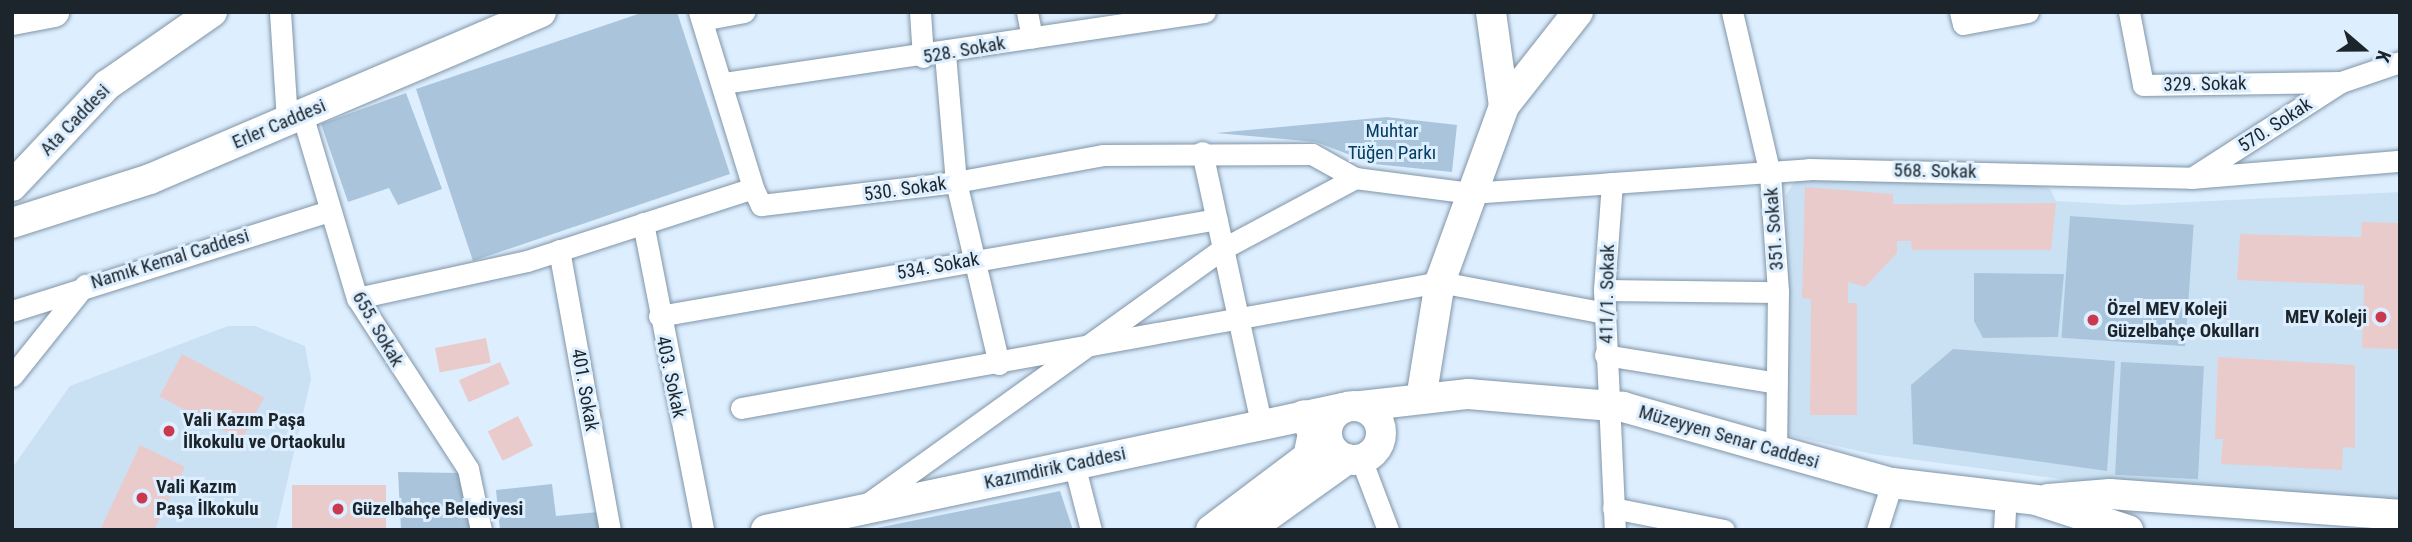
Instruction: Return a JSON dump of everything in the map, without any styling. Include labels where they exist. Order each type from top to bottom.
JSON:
[{"type":"main road","points":[[12,20],[54,12]]},
{"type":"main road","name":"Ata Caddesi","points":[[12,186],[107,85],[212,12]]},
{"type":"main road","name":"Erler Caddesi","points":[[12,223],[150,179],[541,12]]},
{"type":"main road","points":[[1491,12],[1504,106]]},
{"type":"main road","points":[[1210,530],[1345,452],[1420,399],[1440,282],[1470,193],[1504,106],[1578,12]]},
{"type":"main road","name":"Müzeyyen Senar Caddesi","points":[[1352,407],[1468,394],[1606,406],[1892,483],[2036,500],[2128,530]]},
{"type":"main road","points":[[1262,526],[1345,452],[1381,424],[1352,407],[1330,420],[1345,452]]},
{"type":"main road","name":"Kazımdirik Caddesi","points":[[766,530],[1261,423],[1352,407]]},
{"type":"main road","points":[[1304,415],[1313,433],[1345,452]]},
{"type":"main road","name":"Müzeyyen Senar Caddesi","points":[[2036,500],[2123,495],[2400,515]]},
{"type":"street","name":"655. Sokak","points":[[280,12],[295,118],[357,298],[468,469],[481,530]]},
{"type":"street","points":[[357,298],[559,250],[752,188],[701,16],[744,12]]},
{"type":"street","points":[[920,12],[923,57]]},
{"type":"street","points":[[1027,12],[1032,38]]},
{"type":"street","name":"351. Sokak","points":[[1732,12],[1770,174],[1778,292],[1776,451]]},
{"type":"street","points":[[1959,12],[1963,24],[2028,12]]},
{"type":"street","name":"329. Sokak","points":[[2129,12],[2143,85],[2341,82]]},
{"type":"street","name":"528. Sokak","points":[[723,83],[945,54],[1200,13]]},
{"type":"street","points":[[945,54],[956,182],[999,364]]},
{"type":"street","name":"570. Sokak","points":[[2191,178],[2341,82],[2400,62]]},
{"type":"street","points":[[1202,152],[1261,423]]},
{"type":"street","name":"530. Sokak","points":[[752,188],[761,205],[956,182],[1102,155],[1202,152],[1312,154],[1355,178],[1470,193]]},
{"type":"street","name":"568. Sokak","points":[[1470,193],[1770,174],[1809,169],[2191,178],[2400,161]]},
{"type":"street","points":[[856,512],[1081,346],[1224,248],[1355,178]]},
{"type":"street","name":"411/1. Sokak","points":[[1612,183],[1604,290],[1606,406],[1615,530]]},
{"type":"street","name":"Namık Kemal Caddesi","points":[[12,311],[87,283],[329,211]]},
{"type":"street","name":"534. Sokak","points":[[659,316],[974,259],[1217,219]]},
{"type":"street","name":"403. Sokak","points":[[643,223],[659,316],[703,530]]},
{"type":"street","name":"401. Sokak","points":[[559,250],[610,530]]},
{"type":"street","points":[[741,408],[999,364],[1081,346],[1240,320],[1440,282],[1605,313]]},
{"type":"street","points":[[13,373],[87,283]]},
{"type":"street","points":[[1604,290],[1778,292]]},
{"type":"street","points":[[1605,355],[1777,383]]},
{"type":"street","points":[[1345,452],[1388,530]]},
{"type":"street","points":[[1074,464],[1091,530]]},
{"type":"street","points":[[1877,530],[1892,483]]},
{"type":"street","points":[[2004,530],[2006,495]]},
{"type":"street","points":[[1614,508],[1724,530]]},
{"type":"shaded area","name":"Özel MEV Koleji Güzelbahçe Okulları","points":[[1800,173],[2015,180],[2050,189],[2056,201],[2127,205],[2400,192],[2400,507],[2097,484],[1872,454],[1787,435],[1786,195]]},
{"type":"shaded area","name":"Vali Kazım Paşa İlkokulu ve Ortaokulu","points":[[228,326],[255,326],[305,346],[311,379],[276,530],[12,530],[12,468],[70,386]]},
{"type":"green space","points":[[644,12],[677,12],[730,174],[473,261],[416,89]]},
{"type":"green space","points":[[406,93],[442,189],[398,205],[389,188],[348,202],[321,124]]},
{"type":"green space","name":"Muhtar Tüğen Parkı","points":[[1387,117],[1457,125],[1452,172],[1374,164],[1316,142],[1216,133]]},
{"type":"green space","points":[[2070,216],[2194,225],[2185,346],[2061,338]]},
{"type":"green space","points":[[1974,273],[2064,274],[2058,337],[1983,338],[1974,321]]},
{"type":"green space","points":[[1953,349],[2115,361],[2107,471],[1913,444],[1911,385]]},
{"type":"green space","points":[[2121,362],[2204,366],[2198,479],[2115,475]]},
{"type":"green space","points":[[398,472],[460,473],[471,530],[401,530]]},
{"type":"green space","points":[[552,484],[556,516],[598,512],[600,530],[500,530],[496,490]]},
{"type":"green space","points":[[1060,491],[1073,530],[867,530]]},
{"type":"building","points":[[1805,187],[1893,194],[1893,204],[2056,203],[2051,250],[1912,250],[1911,241],[1897,241],[1897,253],[1865,287],[1848,282],[1848,303],[1857,303],[1857,415],[1810,415],[1811,299],[1802,298]]},
{"type":"building","name":"MEV Koleji","points":[[2362,222],[2400,223],[2400,349],[2362,348],[2364,285],[2237,280],[2240,234],[2361,237]]},
{"type":"building","points":[[486,338],[491,363],[440,372],[435,348]]},
{"type":"building","points":[[182,354],[264,398],[242,440],[159,396]]},
{"type":"building","points":[[2218,357],[2355,365],[2355,448],[2343,447],[2342,470],[2221,464],[2223,439],[2215,439]]},
{"type":"building","points":[[500,362],[510,384],[469,402],[459,380]]},
{"type":"building","points":[[518,416],[533,445],[503,461],[488,431]]},
{"type":"building","name":"Vali Kazım Paşa İlkokulu","points":[[140,445],[185,467],[154,530],[100,530]]},
{"type":"building","name":"Güzelbahçe Belediyesi","points":[[292,485],[386,485],[386,530],[292,530]]},
{"type":"place","name":"MEV Koleji","points":[[2381,317]]},
{"type":"place","name":"Özel MEV Koleji Güzelbahçe Okulları","points":[[2093,320]]},
{"type":"place","name":"Vali Kazım Paşa İlkokulu ve Ortaokulu","points":[[169,431]]},
{"type":"place","name":"Vali Kazım Paşa İlkokulu","points":[[142,498]]},
{"type":"place","name":"Güzelbahçe Belediyesi","points":[[338,509]]}]
